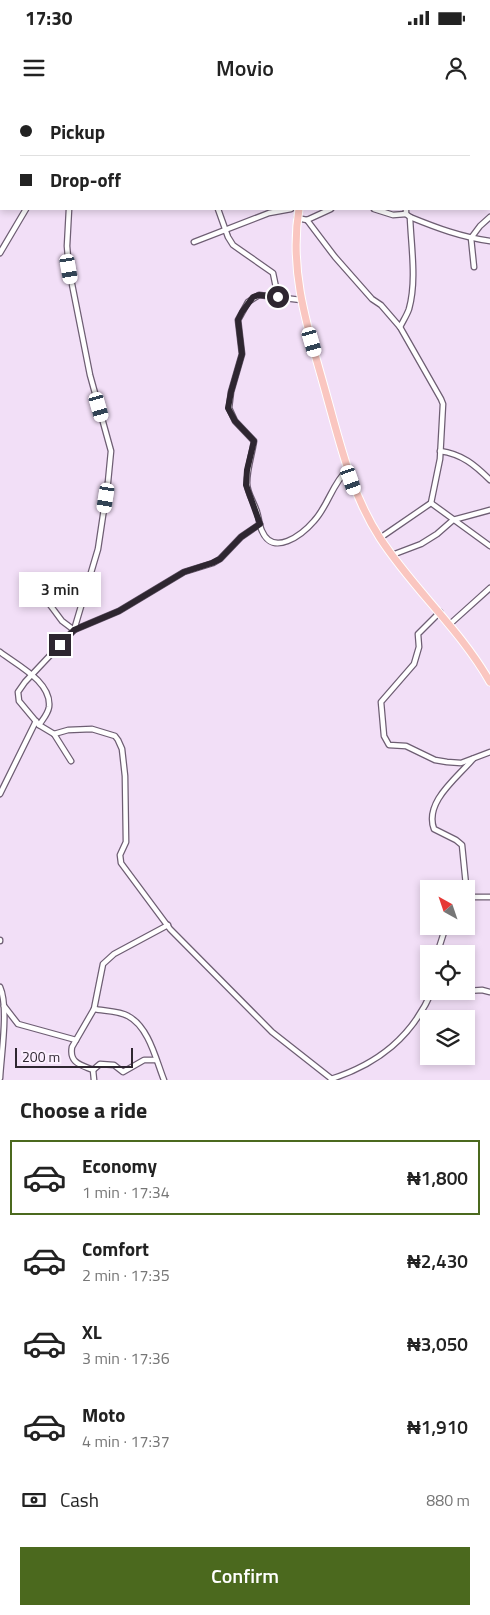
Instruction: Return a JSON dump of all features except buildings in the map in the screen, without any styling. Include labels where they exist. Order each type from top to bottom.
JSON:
[{"type":"main road","points":[[299,210],[295,253],[301,300],[355,491],[380,538],[392,555],[478,660],[490,682]]},
{"type":"street","points":[[0,253],[25,210]]},
{"type":"street","points":[[69,210],[67,246],[74,295],[90,375],[111,451],[98,549],[74,630]]},
{"type":"street","points":[[218,210],[233,246],[273,273],[278,297]]},
{"type":"street","points":[[194,242],[270,212],[284,210]]},
{"type":"street","points":[[297,218],[307,220],[329,210]]},
{"type":"street","points":[[377,210],[393,215],[407,213],[434,227],[471,238],[490,241]]},
{"type":"street","points":[[400,327],[409,309],[413,274],[407,213]]},
{"type":"street","points":[[474,267],[471,238],[490,217]]},
{"type":"street","points":[[307,220],[335,257],[400,327],[437,389],[443,404],[440,451],[431,503],[380,538]]},
{"type":"street","points":[[301,300],[259,295],[253,297],[242,312],[238,328],[242,354],[228,408],[235,421],[254,441],[247,470],[246,485],[262,532],[269,540],[282,543],[290,542],[315,521],[338,478],[348,470]]},
{"type":"street","points":[[440,451],[455,453],[475,465],[490,480]]},
{"type":"street","points":[[431,503],[490,546]]},
{"type":"street","points":[[392,555],[421,544],[454,520],[490,510]]},
{"type":"street","points":[[71,761],[54,734],[38,723],[18,698],[19,690],[74,630],[119,611],[184,572],[220,559],[241,537],[260,524]]},
{"type":"street","points":[[30,581],[36,586],[62,621],[74,630]]},
{"type":"street","points":[[450,624],[490,588]]},
{"type":"street","points":[[440,612],[418,634],[419,647],[414,664],[381,702],[384,736],[388,745],[406,746],[435,760],[461,762],[490,752]]},
{"type":"street","points":[[0,652],[46,690],[48,701],[47,714],[38,723],[0,794]]},
{"type":"street","points":[[54,734],[68,730],[92,730],[115,736],[122,750],[125,785],[126,842],[120,855],[121,863],[168,925],[272,1032],[331,1080],[342,1078],[382,1055],[411,1029],[427,1000]]},
{"type":"street","points":[[465,880],[462,845],[434,829],[431,821],[434,805],[473,758]]},
{"type":"street","points":[[475,896],[490,897]]},
{"type":"street","points":[[93,1070],[76,1063],[72,1058],[72,1047],[94,1010],[103,964],[114,954],[168,925]]},
{"type":"street","points":[[0,987],[3,994],[0,1078]]},
{"type":"street","points":[[475,990],[490,992]]},
{"type":"street","points":[[3,1004],[18,1024],[76,1040]]},
{"type":"street","points":[[94,1010],[128,1015],[139,1025],[164,1080]]},
{"type":"street","points":[[93,1070],[100,1064],[114,1065],[123,1072],[144,1060],[156,1060]]},
{"type":"street","points":[[93,1070],[94,1080]]},
{"type":"route","points":[[60,645],[74,630],[119,611],[184,572],[220,559],[241,537],[260,524],[246,485],[247,470],[254,441],[235,421],[228,408],[237,365],[242,354],[238,320],[253,297],[259,295],[278,297]]}]
